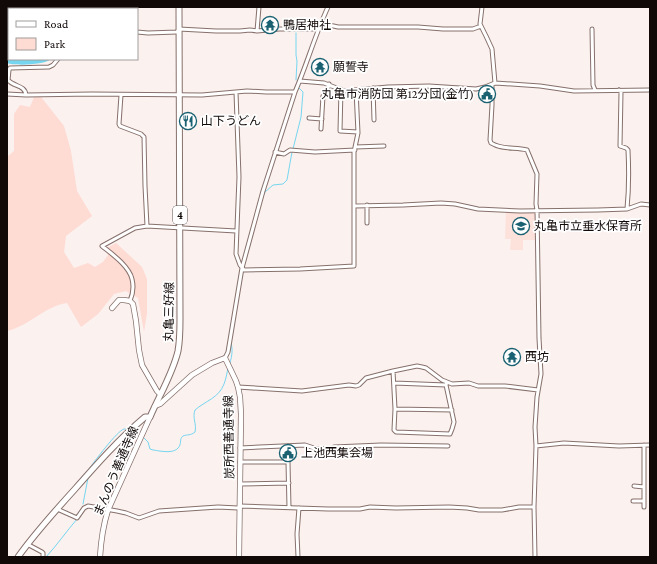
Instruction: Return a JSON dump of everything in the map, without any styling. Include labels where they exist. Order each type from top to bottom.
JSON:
[{"type":"main road","name":"丸亀三好線","points":[[150,417],[172,370],[180,337],[179,7]]},
{"type":"main road","points":[[112,308],[119,300],[130,301],[134,306],[142,366],[160,394]]},
{"type":"main road","points":[[155,406],[160,404],[192,375],[225,358]]},
{"type":"main road","name":"炭所西善通寺線","points":[[225,358],[236,381],[240,397],[239,557]]},
{"type":"main road","points":[[18,557],[27,544],[57,509],[120,439],[145,417],[150,417]]},
{"type":"main road","name":"まんのう善通寺線","points":[[100,557],[103,525],[108,510],[150,417]]},
{"type":"street","points":[[257,31],[260,7]]},
{"type":"street","points":[[225,358],[228,352],[243,269],[263,190],[295,92],[320,23],[328,7]]},
{"type":"street","points":[[482,7],[480,24],[492,49],[493,84],[490,140],[495,146],[528,150],[537,174],[536,204],[541,374],[535,427],[535,557]]},
{"type":"street","points":[[320,23],[338,27],[418,27],[443,30],[473,29],[481,26]]},
{"type":"street","points":[[138,32],[177,32],[179,30],[257,31],[279,29],[318,29]]},
{"type":"street","points":[[592,29],[593,85],[595,90]]},
{"type":"street","points":[[26,95],[24,90],[11,84],[8,80],[10,68],[49,67],[57,60]]},
{"type":"street","points":[[300,80],[328,84],[344,90],[429,86],[476,89],[493,84],[540,86],[574,91],[650,90]]},
{"type":"street","points":[[321,129],[323,96],[327,91],[328,84]]},
{"type":"street","points":[[373,88],[374,120]]},
{"type":"street","points":[[341,89],[340,131],[358,132]]},
{"type":"street","points":[[243,269],[300,269],[354,266],[355,148],[358,132],[356,90]]},
{"type":"street","points":[[619,90],[621,92],[620,146],[628,150],[629,190],[627,209]]},
{"type":"street","points":[[7,94],[151,94],[179,96],[254,91],[295,92]]},
{"type":"street","points":[[236,92],[239,178],[236,254],[243,269]]},
{"type":"street","points":[[121,95],[120,126],[141,134],[144,137],[147,226]]},
{"type":"street","points":[[309,118],[322,119]]},
{"type":"street","points":[[275,152],[284,154],[290,150],[307,152],[384,146]]},
{"type":"street","points":[[354,206],[442,203],[484,210],[520,211],[627,209],[641,204],[650,205]]},
{"type":"street","points":[[367,205],[367,223]]},
{"type":"street","points":[[130,301],[133,287],[130,274],[114,254],[102,246],[135,228],[147,226],[236,231]]},
{"type":"street","points":[[238,387],[302,391],[349,385],[356,386],[366,378],[393,371],[422,366],[446,384],[454,422],[450,434],[396,432],[394,430],[395,408],[393,371]]},
{"type":"street","points":[[394,383],[469,383],[478,386],[505,386],[538,390]]},
{"type":"street","points":[[395,408],[452,410]]},
{"type":"street","points":[[536,446],[564,443],[619,446],[650,445]]},
{"type":"street","points":[[240,448],[305,445],[317,449],[334,447],[448,446]]},
{"type":"street","points":[[644,445],[644,507]]},
{"type":"street","points":[[240,462],[288,462],[289,508]]},
{"type":"street","points":[[639,464],[644,464]]},
{"type":"street","points":[[240,484],[289,483]]},
{"type":"street","points":[[634,486],[644,486]]},
{"type":"street","points":[[633,501],[644,501]]},
{"type":"street","points":[[57,509],[75,518],[77,518],[84,508],[88,506],[126,513],[139,518],[159,511],[218,507],[238,508],[240,506],[328,509],[360,509],[370,507],[449,507],[502,510],[534,506]]},
{"type":"street","points":[[298,557],[297,534],[299,508]]},
{"type":"street","points":[[27,544],[42,552],[44,554],[43,557]]},
{"type":"shaded area","name":"丸亀市立垂水保育所","points":[[506,211],[536,212],[535,240],[523,240],[523,250],[510,250],[511,239],[505,239]]},
{"type":"green space","points":[[34,97],[41,97],[64,126],[71,151],[77,191],[92,216],[66,236],[64,252],[74,268],[88,263],[95,267],[103,262],[108,255],[107,248],[116,243],[142,267],[147,279],[147,313],[144,332],[138,298],[126,291],[114,294],[98,314],[81,327],[67,303],[51,308],[23,325],[7,331],[7,157],[14,151],[14,114],[20,105],[30,107]]},
{"type":"water","points":[[7,7],[72,7],[8,8],[8,60],[50,60],[43,63],[30,64],[7,63]]},
{"type":"waterway","points":[[296,33],[296,80]]},
{"type":"waterway","points":[[293,149],[301,117],[303,92],[298,87]]},
{"type":"waterway","points":[[264,194],[273,185],[283,184],[287,180],[292,152]]},
{"type":"waterway","points":[[251,240],[254,229]]},
{"type":"waterway","points":[[230,363],[232,353],[231,343]]},
{"type":"waterway","points":[[143,437],[148,442],[150,449],[153,450],[168,452],[178,448],[182,437],[195,432],[195,410],[219,393],[222,389],[228,368]]},
{"type":"waterway","points":[[89,469],[116,435],[124,429],[127,429]]},
{"type":"waterway","points":[[132,431],[140,435]]},
{"type":"waterway","points":[[83,504],[88,478]]},
{"type":"waterway","points":[[46,557],[77,519]]},
{"type":"place","name":"鴨居神社","points":[[270,25]]},
{"type":"place","name":"願誓寺","points":[[320,67]]},
{"type":"place","name":"丸亀市消防団 第12分団(金竹)","points":[[487,94]]},
{"type":"place","name":"山下うどん","points":[[188,121]]},
{"type":"place","name":"丸亀市立垂水保育所","points":[[521,226]]},
{"type":"place","name":"西坊","points":[[512,357]]},
{"type":"place","name":"上池西集会場","points":[[288,453]]}]
